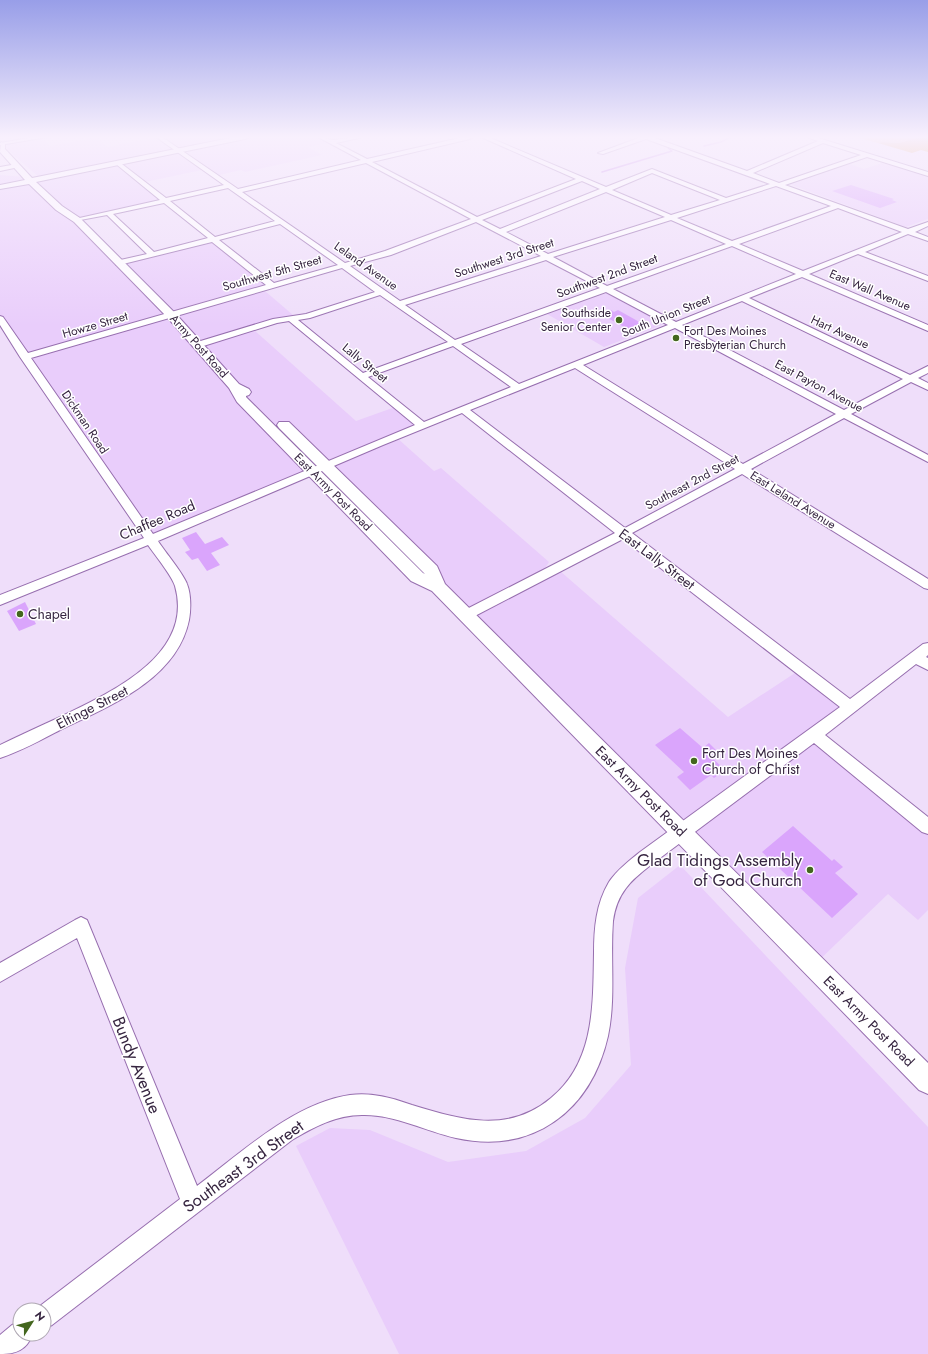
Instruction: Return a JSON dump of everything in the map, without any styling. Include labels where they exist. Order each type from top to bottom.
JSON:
[{"type":"main road","name":"Army Post Road","points":[[54,200],[69,217],[77,220],[171,315],[236,387]]},
{"type":"main road","name":"East Army Post Road","points":[[236,387],[241,399],[431,570],[438,587],[928,1081]]},
{"type":"street","points":[[77,220],[163,200]]},
{"type":"street","points":[[164,200],[272,286]]},
{"type":"street","name":"Leland Avenue","points":[[250,200],[519,388]]},
{"type":"street","name":"East Payton Avenue","points":[[441,200],[928,459]]},
{"type":"street","name":"Southwest 5th Street","points":[[171,315],[401,248],[526,200]]},
{"type":"street","points":[[500,232],[578,200]]},
{"type":"street","name":"East Wall Avenue","points":[[632,200],[928,328]]},
{"type":"street","name":"Southwest 3rd Street","points":[[399,304],[725,200]]},
{"type":"street","points":[[822,200],[928,239]]},
{"type":"street","name":"Southwest 2nd Street","points":[[362,376],[838,206]]},
{"type":"street","points":[[108,213],[152,254]]},
{"type":"street","points":[[119,263],[281,222]]},
{"type":"street","name":"South Union Street","points":[[318,469],[928,224]]},
{"type":"street","points":[[859,252],[928,279]]},
{"type":"street","points":[[197,345],[276,321],[307,316],[382,292]]},
{"type":"street","name":"Hart Avenue","points":[[742,298],[928,387]]},
{"type":"street","name":"Howze Street","points":[[25,357],[171,315]]},
{"type":"street","name":"Dickman Road","points":[[0,319],[150,540]]},
{"type":"street","name":"Lally Street","points":[[291,319],[423,426]]},
{"type":"street","name":"East Leland Avenue","points":[[577,365],[928,585]]},
{"type":"street","name":"Southeast 2nd Street","points":[[466,615],[624,533],[928,369]]},
{"type":"street","name":"East Lally Street","points":[[464,410],[851,708]]},
{"type":"street","name":"Chaffee Road","points":[[0,600],[150,540],[318,469]]},
{"type":"street","name":"Eltinge Street","points":[[0,752],[120,694],[152,670],[173,644],[184,617],[184,595],[181,584],[150,540]]},
{"type":"street","name":"Southeast 3rd Street","points":[[52,1311],[285,1133],[307,1119],[329,1110],[352,1105],[375,1105],[453,1128],[474,1132],[496,1132],[519,1128],[559,1105],[575,1089],[587,1069],[596,1048],[601,1015],[603,929],[607,907],[613,892],[621,879],[633,868],[851,708],[924,657]]},
{"type":"street","points":[[814,736],[928,827]]},
{"type":"street","name":"Bundy Avenue","points":[[0,973],[81,926],[193,1203]]},
{"type":"street","points":[[0,1350],[12,1341]]},
{"type":"shaded area","points":[[0,200],[164,200],[78,220],[119,263],[213,239],[272,286],[265,291],[293,315],[307,316],[276,321],[253,329],[356,421],[398,406],[423,426],[396,437],[434,471],[441,468],[549,562],[540,576],[560,571],[728,717],[801,669],[851,708],[815,735],[928,827],[928,910],[918,920],[888,894],[813,966],[325,466],[150,540],[0,319]]},
{"type":"shaded area","points":[[833,200],[928,200],[928,219],[906,227]]},
{"type":"shaded area","points":[[607,293],[664,324],[604,347],[547,314]]},
{"type":"shaded area","points":[[680,865],[928,1127],[928,1354],[399,1354],[296,1146],[330,1128],[370,1130],[448,1162],[526,1151],[585,1118],[631,1065],[625,968],[638,898]]},
{"type":"building","points":[[858,200],[892,200],[897,202],[880,208]]},
{"type":"building","name":"Southside Senior Center","points":[[611,310],[614,312],[618,310],[643,324],[628,329],[600,314]]},
{"type":"building","points":[[196,532],[205,544],[222,537],[229,545],[211,553],[220,565],[207,571],[198,558],[192,560],[185,552],[190,550],[182,538]]},
{"type":"building","name":"Chapel","points":[[25,602],[36,624],[19,631],[7,611]]},
{"type":"building","name":"Fort Des Moines Church of Christ","points":[[680,728],[703,748],[709,743],[716,750],[709,755],[722,767],[721,768],[724,771],[714,778],[711,775],[690,790],[677,777],[684,772],[655,745]]},
{"type":"building","name":"Glad Tidings Assembly of God Church","points":[[793,826],[832,861],[834,859],[843,867],[835,873],[858,894],[832,918],[762,852]]},
{"type":"place","name":"Southside Senior Center","points":[[619,320]]},
{"type":"place","name":"Fort Des Moines Presbyterian Church","points":[[676,338]]},
{"type":"place","name":"Chapel","points":[[20,614]]},
{"type":"place","name":"Fort Des Moines Church of Christ","points":[[694,761]]},
{"type":"place","name":"Glad Tidings Assembly of God Church","points":[[810,870]]}]
